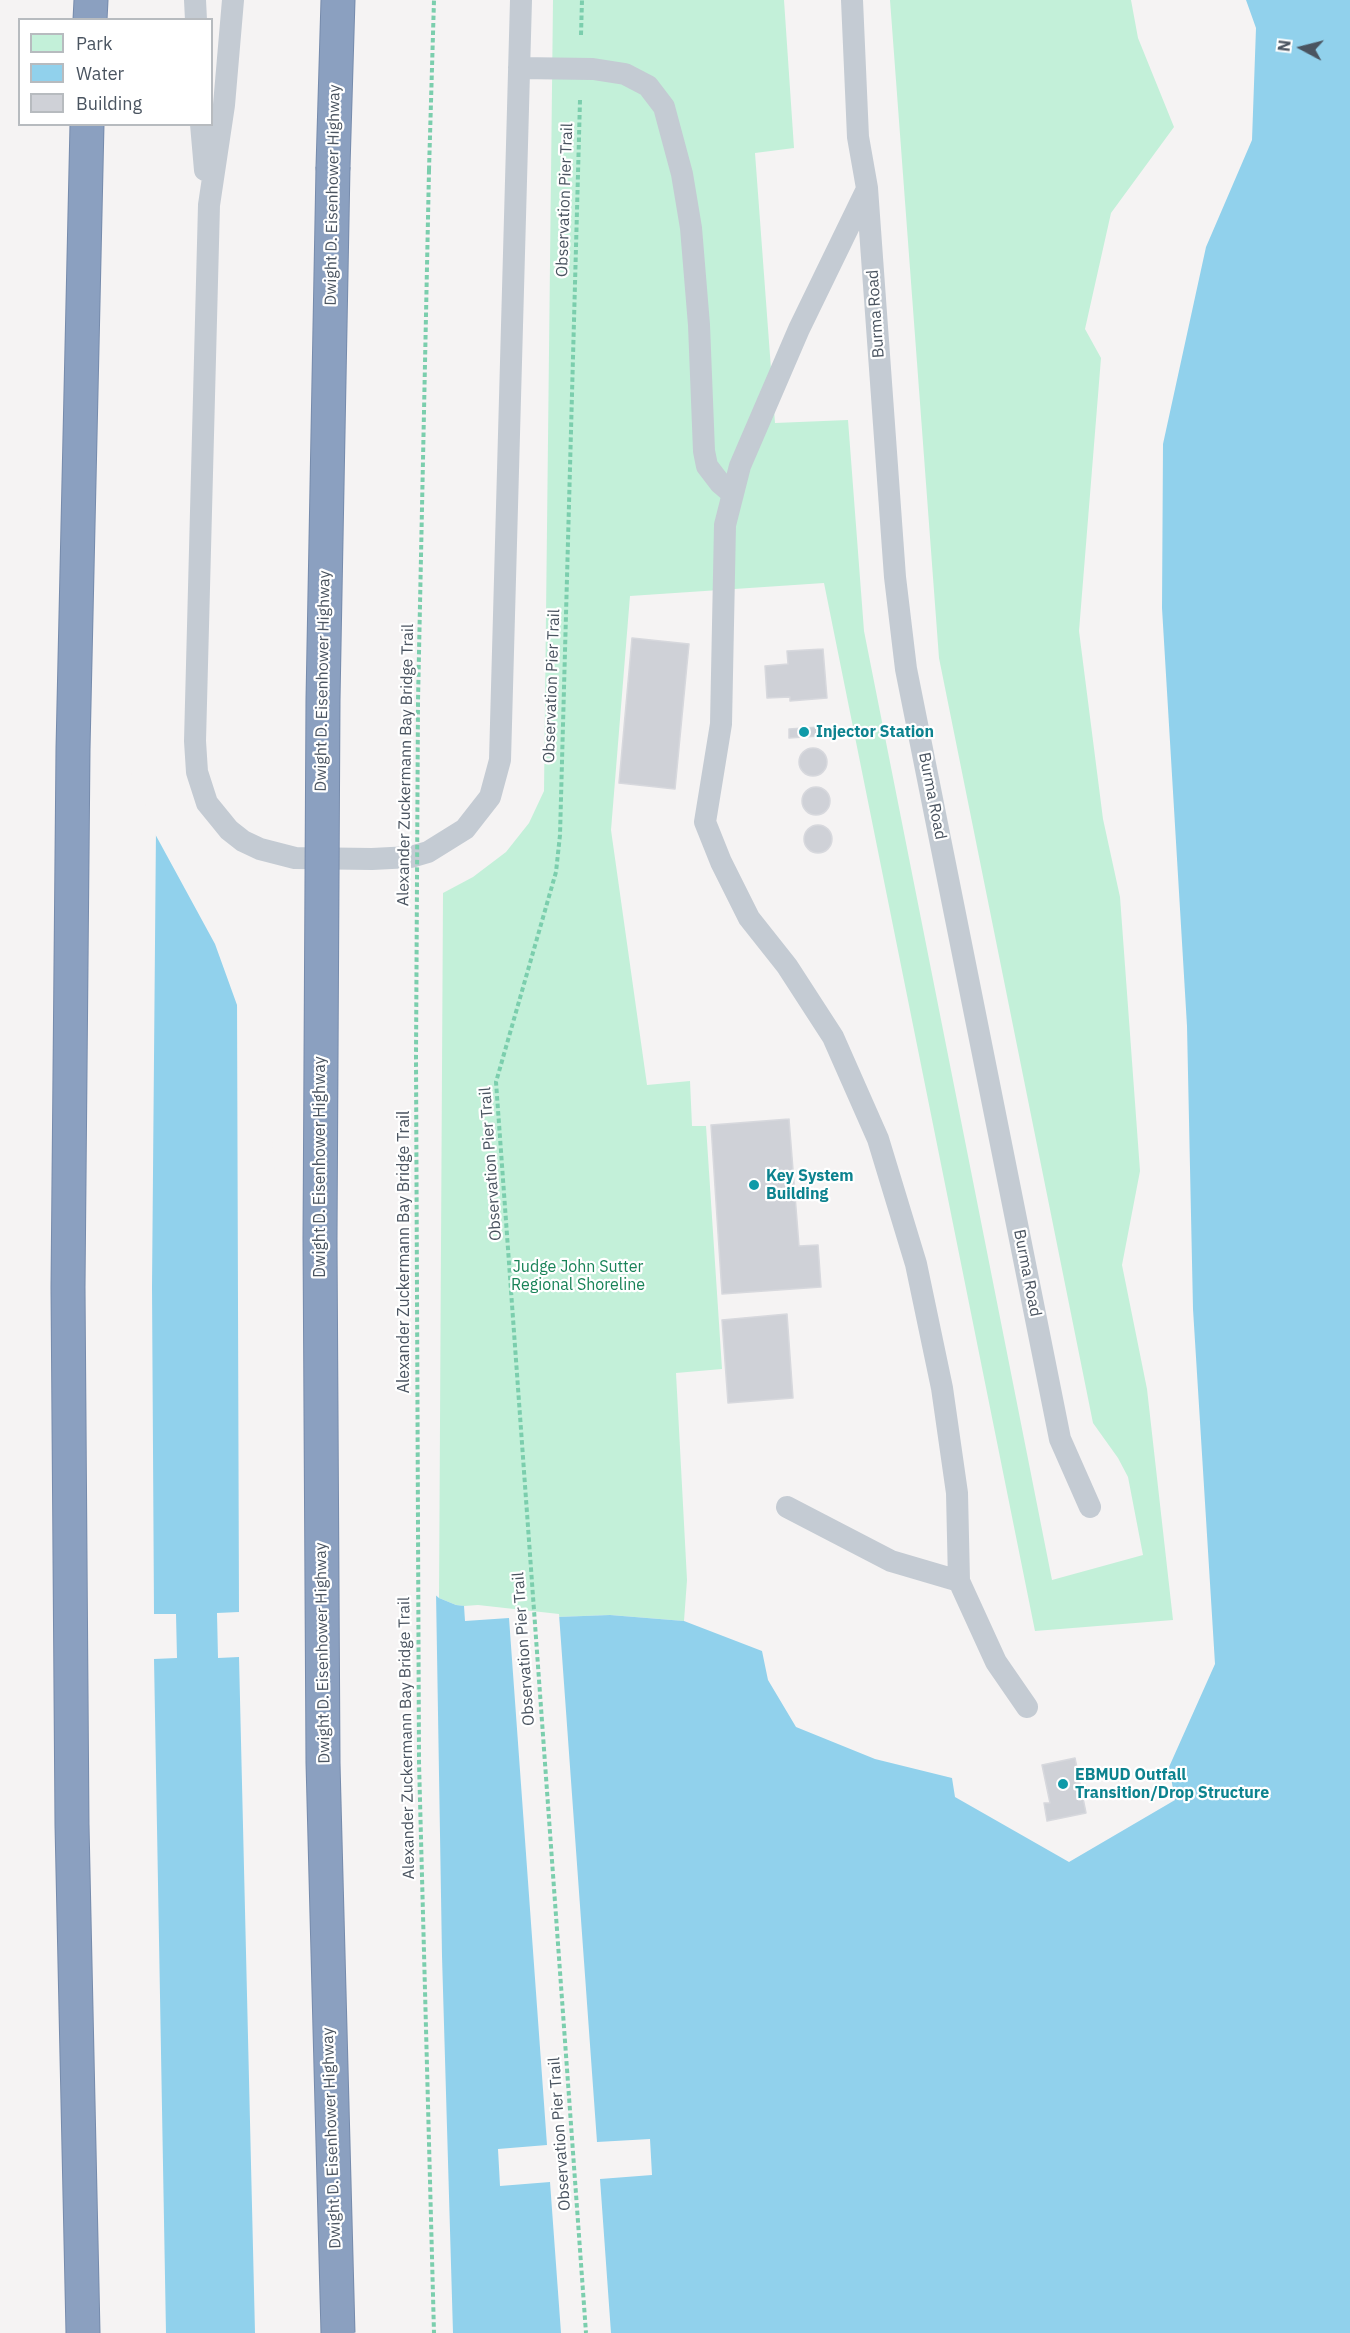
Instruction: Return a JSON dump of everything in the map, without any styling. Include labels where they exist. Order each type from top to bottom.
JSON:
[{"type":"highway","points":[[90,0],[90,18]]},
{"type":"highway","name":"Dwight D. Eisenhower Highway","points":[[338,0],[322,723],[320,1238],[323,1763],[338,2333]]},
{"type":"highway","points":[[83,2333],[73,1881],[68,1287],[73,773],[87,126]]},
{"type":"lane","points":[[195,0],[196,18]]},
{"type":"lane","points":[[233,0],[224,105],[209,205],[195,741],[201,787],[207,803],[229,830],[243,841],[295,858],[372,859],[411,857],[428,852],[454,837],[474,820],[490,797],[500,760],[521,0]]},
{"type":"lane","name":"Burma Road","points":[[852,0],[858,137],[867,188],[895,577],[906,669],[1060,1439],[1090,1507]]},
{"type":"lane","points":[[519,68],[580,69],[625,75],[648,86],[664,107],[682,174],[691,228],[699,325],[704,451],[707,466],[720,483],[733,494]]},
{"type":"lane","points":[[201,126],[209,205]]},
{"type":"lane","points":[[867,188],[794,339],[740,466],[725,525],[721,724],[705,822],[721,862],[749,918],[787,966],[833,1037],[878,1139],[916,1264],[942,1388],[957,1492],[959,1581],[996,1662],[1027,1707]]},
{"type":"lane","points":[[787,1507],[891,1561],[959,1581]]},
{"type":"path","name":"Alexander Zuckermann Bay Bridge Trail","points":[[434,0],[418,701],[416,1416],[419,1762],[434,2333]]},
{"type":"path","name":"Observation Pier Trail","points":[[582,0],[560,836],[556,872],[496,1082],[586,2333]]},
{"type":"green space","name":"Judge John Sutter Regional Shoreline","points":[[553,0],[784,0],[794,148],[755,153],[775,423],[848,420],[864,631],[1052,1580],[1143,1555],[1128,1477],[1118,1458],[1093,1423],[939,658],[890,0],[1131,0],[1138,38],[1174,127],[1111,213],[1085,329],[1101,358],[1079,631],[1103,819],[1120,897],[1140,1171],[1122,1265],[1147,1389],[1173,1620],[1035,1631],[824,583],[630,596],[611,830],[647,1085],[690,1081],[692,1126],[706,1126],[722,1369],[676,1373],[687,1580],[684,1621],[610,1615],[557,1617],[456,1605],[439,1598],[443,893],[473,877],[506,852],[529,823],[544,791]]},
{"type":"water","points":[[1246,0],[1350,0],[1350,2333],[0,2333],[0,423],[111,736],[154,832],[215,944],[250,1041],[290,1367],[306,1435],[343,1495],[385,1553],[439,1598],[456,1605],[557,1617],[610,1615],[684,1621],[762,1651],[768,1680],[796,1727],[875,1759],[952,1778],[955,1797],[1069,1862],[1175,1800],[1169,1767],[1215,1664],[1193,1309],[1187,1026],[1162,608],[1163,444],[1206,247],[1252,140],[1256,28]]},
{"type":"pier","points":[[0,420],[36,494],[114,735],[156,828],[152,1287],[154,1614],[176,1614],[177,1658],[154,1659],[166,2333],[0,2333]]},
{"type":"pier","points":[[237,996],[253,1041],[272,1140],[293,1367],[309,1433],[345,1494],[387,1551],[436,1592],[442,1956],[453,2333],[255,2333],[239,1657],[218,1658],[217,1613],[239,1612]]},
{"type":"pier","points":[[478,1605],[559,1614],[597,2142],[650,2139],[652,2175],[600,2179],[611,2333],[561,2333],[550,2182],[500,2186],[498,2149],[547,2145],[509,1618],[465,1621],[464,1606]]},
{"type":"building","points":[[632,638],[689,644],[675,789],[619,783]]},
{"type":"building","points":[[823,649],[827,698],[790,701],[790,697],[767,698],[765,666],[788,664],[787,651]]},
{"type":"building","name":"Injector Station","points":[[819,727],[819,736],[789,738],[789,729]]},
{"type":"building","points":[[813,748],[823,752],[827,762],[823,772],[813,776],[803,772],[799,762],[803,752]]},
{"type":"building","points":[[816,787],[826,791],[830,801],[826,811],[816,815],[806,811],[802,801],[806,791]]},
{"type":"building","points":[[818,825],[828,829],[832,839],[828,849],[818,853],[808,849],[804,839],[808,829]]},
{"type":"building","name":"Key System Building","points":[[789,1119],[799,1246],[818,1245],[821,1287],[722,1294],[711,1125]]},
{"type":"building","points":[[787,1314],[793,1398],[728,1403],[722,1320]]},
{"type":"building","name":"EBMUD Outfall Transition/Drop Structure","points":[[1075,1758],[1086,1813],[1047,1821],[1044,1803],[1050,1803],[1042,1765]]},
{"type":"place","name":"Injector Station","points":[[804,732]]},
{"type":"place","name":"Key System Building","points":[[754,1185]]},
{"type":"place","name":"EBMUD Outfall Transition/Drop Structure","points":[[1063,1784]]}]
